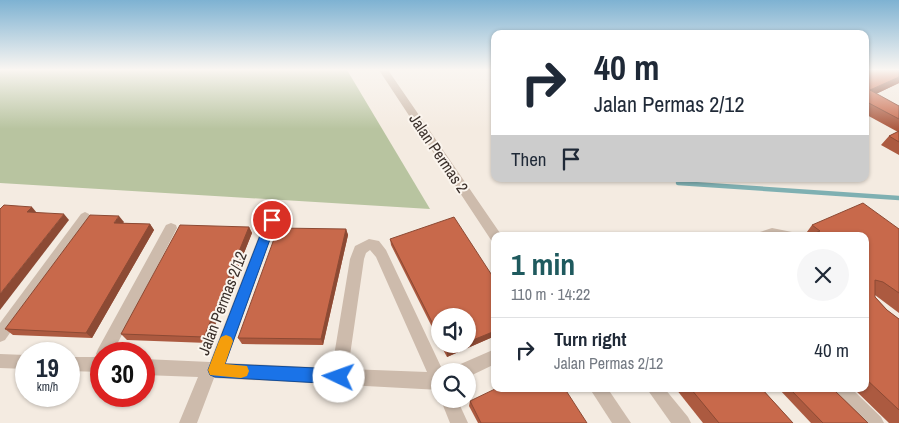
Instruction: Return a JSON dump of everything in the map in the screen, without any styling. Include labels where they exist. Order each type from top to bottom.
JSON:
[{"type":"street","name":"Jalan Permas 2","points":[[396,90],[493,232]]},
{"type":"street","points":[[0,334],[85,217]]},
{"type":"street","name":"Jalan Permas 2/12","points":[[188,423],[212,370],[272,220]]},
{"type":"street","points":[[111,342],[171,228]]},
{"type":"street","points":[[339,377],[357,259],[360,250],[368,244],[374,245],[381,254],[432,363]]},
{"type":"street","points":[[476,365],[491,358]]},
{"type":"street","points":[[0,361],[15,362]]},
{"type":"street","points":[[155,367],[431,381]]},
{"type":"street","points":[[600,392],[622,423]]},
{"type":"street","points":[[657,392],[682,423]]},
{"type":"street","points":[[843,392],[875,423]]},
{"type":"street","points":[[452,408],[459,423]]},
{"type":"green space","points":[[0,90],[359,90],[430,209],[0,183]]},
{"type":"building","points":[[869,90],[899,106],[899,119],[869,103]]},
{"type":"building","points":[[899,131],[899,142],[889,136]]},
{"type":"building","points":[[863,203],[899,229],[899,293],[883,282],[875,280],[875,297],[899,319],[899,410],[869,382],[869,232],[818,232],[820,231],[812,225]]},
{"type":"building","points":[[4,205],[32,207],[27,212],[64,214],[0,294],[0,209]]},
{"type":"building","points":[[90,215],[119,216],[114,223],[150,224],[86,333],[5,329]]},
{"type":"building","points":[[454,217],[491,274],[491,333],[476,339],[476,308],[431,308],[431,320],[390,239]]},
{"type":"building","points":[[180,225],[249,227],[204,337],[121,334]]},
{"type":"building","points":[[278,228],[346,229],[321,339],[238,338]]},
{"type":"building","points":[[491,391],[567,392],[587,423],[481,423],[474,408],[476,408],[476,398]]},
{"type":"building","points":[[693,392],[765,392],[793,423],[719,423]]},
{"type":"building","points":[[793,392],[836,392],[868,423],[823,423]]},
{"type":"waterway","points":[[678,183],[899,198]]},
{"type":"slow traffic","points":[[226,341],[215,370],[241,371]]},
{"type":"route","points":[[272,220],[215,370],[339,377]]}]
